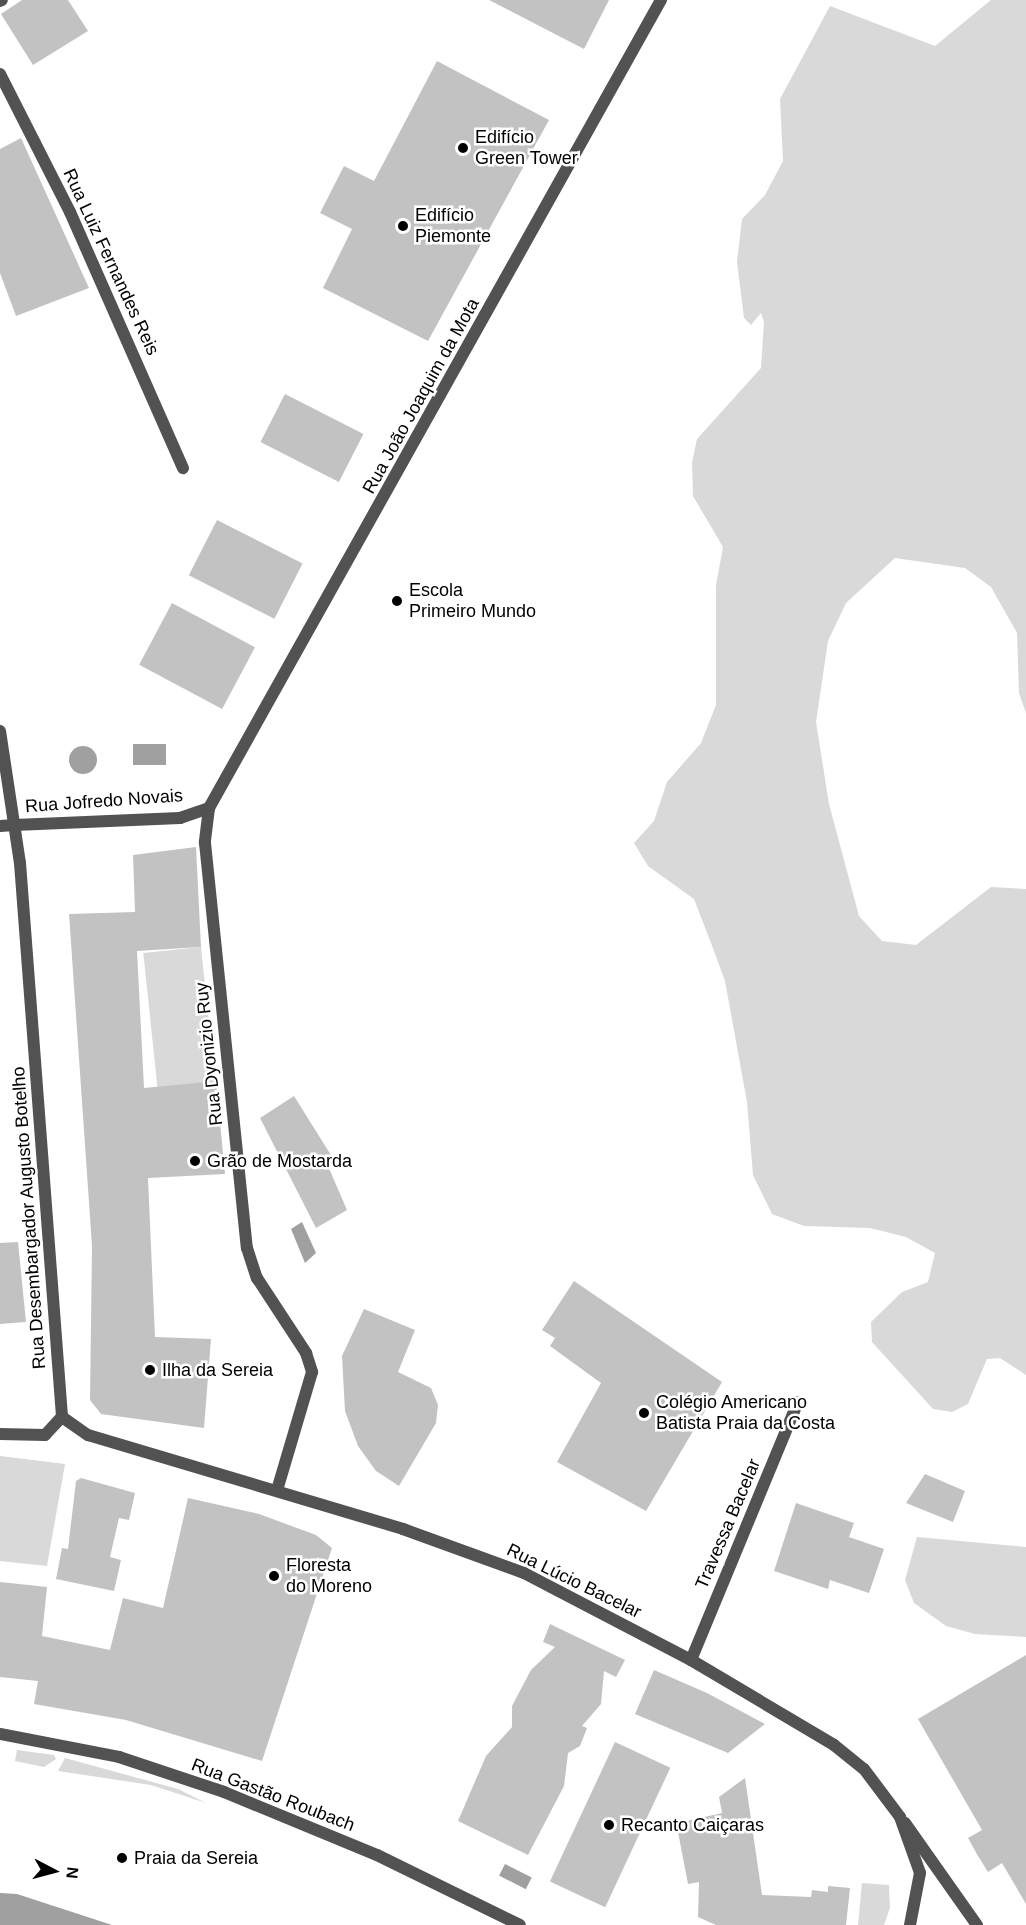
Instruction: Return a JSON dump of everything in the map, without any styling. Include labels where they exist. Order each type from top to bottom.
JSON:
[{"type":"street","name":"Rua João Joaquim da Mota","points":[[209,808],[661,0]]},
{"type":"street","name":"Rua Luiz Fernandes Reis","points":[[0,74],[70,212],[183,468]]},
{"type":"street","name":"Rua Desembargador Augusto Botelho","points":[[0,731],[15,825],[62,1417]]},
{"type":"street","name":"Rua Jofredo Novais","points":[[0,826],[180,818],[209,808]]},
{"type":"street","name":"Rua Dyonizio Ruy","points":[[209,808],[205,843],[247,1248],[257,1278],[306,1353],[312,1372],[277,1490]]},
{"type":"street","name":"Travessa Bacelar","points":[[691,1660],[798,1402]]},
{"type":"street","name":"Rua Lúcio Bacelar","points":[[62,1417],[88,1435],[277,1490],[524,1573],[691,1660],[852,1757],[900,1817],[977,1925]]},
{"type":"street","points":[[0,1434],[45,1435],[62,1417]]},
{"type":"street","name":"Rua Gastão Roubach","points":[[0,1734],[119,1757],[224,1792],[377,1855],[520,1925]]},
{"type":"street","points":[[900,1817],[920,1873],[910,1925]]},
{"type":"shaded area","points":[[991,0],[1026,0],[1026,713],[1019,693],[1017,633],[991,587],[965,568],[895,558],[846,603],[828,641],[816,722],[829,804],[859,916],[882,941],[916,945],[991,887],[1026,889],[1026,1375],[1000,1358],[987,1359],[968,1404],[952,1412],[933,1409],[872,1342],[871,1322],[902,1292],[928,1282],[935,1253],[906,1237],[870,1228],[804,1226],[772,1214],[753,1175],[747,1102],[725,981],[711,943],[694,899],[648,866],[634,843],[654,821],[667,782],[701,743],[716,705],[716,585],[723,547],[693,496],[692,463],[697,439],[761,368],[764,322],[761,313],[751,325],[744,318],[737,262],[742,219],[765,195],[783,161],[780,99],[830,6],[935,46]]},
{"type":"shaded area","points":[[133,744],[166,744],[166,765],[133,765]]},
{"type":"shaded area","points":[[83,746],[93,750],[97,760],[93,770],[83,774],[73,770],[69,760],[73,750]]},
{"type":"shaded area","points":[[201,947],[215,1081],[157,1087],[143,953]]},
{"type":"shaded area","points":[[302,1222],[316,1253],[305,1263],[291,1229]]},
{"type":"shaded area","points":[[0,1456],[65,1464],[47,1566],[0,1561]]},
{"type":"shaded area","points":[[917,1537],[1026,1547],[1026,1637],[975,1634],[946,1626],[914,1603],[905,1580]]},
{"type":"shaded area","points":[[17,1750],[54,1755],[56,1759],[44,1767],[15,1761]]},
{"type":"shaded area","points":[[65,1758],[178,1789],[206,1803],[151,1785],[58,1771]]},
{"type":"shaded area","points":[[505,1864],[532,1878],[526,1889],[499,1876]]},
{"type":"shaded area","points":[[862,1883],[889,1885],[890,1908],[884,1925],[858,1925]]},
{"type":"shaded area","points":[[0,1893],[17,1894],[112,1925],[0,1925]]},
{"type":"building","points":[[22,0],[68,0],[88,31],[33,65],[1,14]]},
{"type":"building","points":[[489,0],[609,0],[584,49]]},
{"type":"building","points":[[437,61],[549,120],[428,341],[323,288],[352,229],[320,213],[344,166],[374,181]]},
{"type":"building","points":[[21,138],[89,288],[16,316],[0,273],[0,149]]},
{"type":"building","points":[[285,394],[363,434],[339,482],[260,442]]},
{"type":"building","points":[[217,520],[303,564],[274,619],[189,575]]},
{"type":"building","points":[[172,603],[255,647],[222,709],[139,665]]},
{"type":"building","points":[[196,847],[201,947],[137,951],[144,1088],[216,1081],[225,1174],[148,1178],[155,1337],[211,1339],[204,1428],[101,1414],[90,1400],[92,1246],[69,914],[135,912],[133,855]]},
{"type":"building","points":[[294,1096],[334,1160],[328,1166],[347,1210],[316,1228],[260,1118]]},
{"type":"building","points":[[18,1242],[26,1322],[0,1324],[0,1243]]},
{"type":"building","name":"Colégio Americano Batista Praia da Costa","points":[[574,1281],[722,1382],[646,1511],[557,1462],[601,1383],[550,1346],[555,1338],[542,1330]]},
{"type":"building","points":[[364,1309],[415,1330],[398,1372],[431,1388],[438,1405],[436,1423],[399,1486],[376,1471],[358,1446],[345,1411],[342,1356]]},
{"type":"building","points":[[925,1474],[965,1491],[953,1522],[906,1503]]},
{"type":"building","points":[[81,1478],[135,1493],[129,1520],[119,1518],[110,1557],[121,1560],[114,1591],[56,1579],[62,1548],[68,1549],[76,1481]]},
{"type":"building","points":[[188,1498],[259,1514],[316,1535],[332,1548],[262,1761],[126,1720],[34,1704],[38,1681],[0,1677],[0,1582],[47,1587],[42,1636],[110,1650],[123,1598],[163,1608]]},
{"type":"building","points":[[796,1503],[854,1523],[849,1537],[884,1549],[869,1593],[830,1580],[828,1589],[774,1571]]},
{"type":"building","points":[[550,1624],[625,1660],[616,1677],[604,1671],[601,1704],[582,1726],[587,1728],[580,1746],[568,1753],[564,1786],[528,1855],[458,1821],[486,1756],[512,1727],[512,1706],[531,1670],[555,1647],[543,1642]]},
{"type":"building","points":[[1026,1655],[1026,1904],[1002,1863],[988,1872],[978,1856],[968,1838],[982,1830],[918,1719]]},
{"type":"building","points":[[654,1670],[707,1693],[765,1724],[728,1753],[635,1714]]},
{"type":"building","name":"Recanto Caiçaras","points":[[615,1742],[670,1768],[605,1907],[550,1882]]},
{"type":"building","points":[[745,1778],[762,1895],[811,1897],[812,1890],[828,1892],[828,1886],[850,1888],[846,1925],[716,1925],[698,1917],[699,1882],[688,1884],[678,1832],[687,1821],[722,1813],[719,1797]]},
{"type":"place","name":"Edifício Green Tower","points":[[463,148]]},
{"type":"place","name":"Edifício Piemonte","points":[[403,226]]},
{"type":"place","name":"Escola Primeiro Mundo","points":[[397,601]]},
{"type":"place","name":"Grão de Mostarda","points":[[195,1161]]},
{"type":"place","name":"Ilha da Sereia","points":[[150,1370]]},
{"type":"place","name":"Colégio Americano Batista Praia da Costa","points":[[644,1413]]},
{"type":"place","name":"Floresta do Moreno","points":[[274,1576]]},
{"type":"place","name":"Recanto Caiçaras","points":[[609,1825]]},
{"type":"place","name":"Praia da Sereia","points":[[122,1858]]}]
